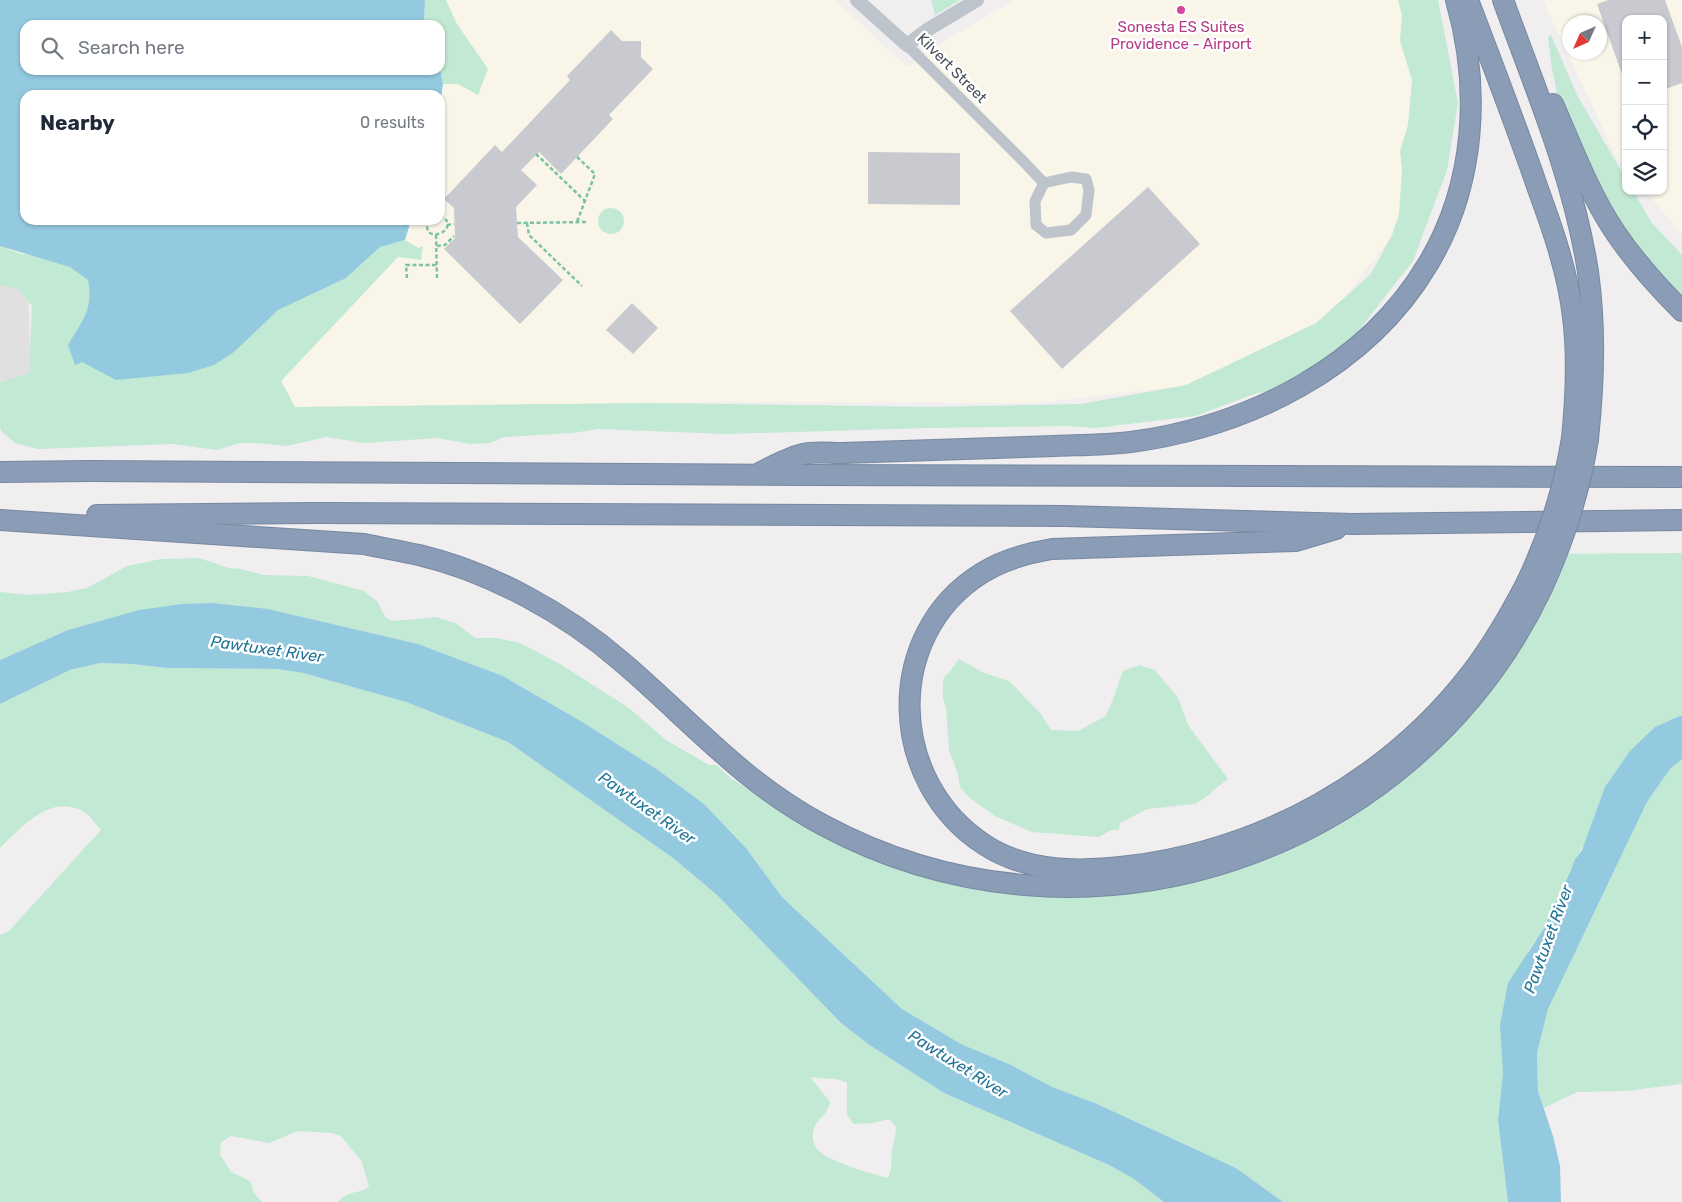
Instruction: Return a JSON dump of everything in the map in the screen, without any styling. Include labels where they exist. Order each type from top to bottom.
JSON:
[{"type":"highway","points":[[753,475],[803,454],[1088,445],[1156,438],[1198,428],[1235,416],[1283,396],[1327,371],[1364,342],[1408,295],[1433,256],[1451,215],[1464,171],[1471,108],[1466,43],[1456,0]]},
{"type":"highway","points":[[1468,0],[1525,150],[1564,267],[1573,315],[1580,438]]},
{"type":"highway","points":[[0,519],[364,544],[420,555],[471,572],[541,606],[585,634],[620,660],[743,772],[782,800],[823,825],[879,850],[910,862],[939,870],[990,880],[1057,887],[1089,886],[1137,882],[1182,874],[1213,867],[1270,848],[1320,823],[1352,804],[1408,763],[1466,706],[1496,667],[1532,609],[1538,560],[1555,512],[1568,462],[1580,438],[1592,404],[1594,336],[1582,240],[1556,148],[1505,0]]},
{"type":"highway","points":[[1505,0],[1590,187],[1602,209],[1634,258],[1682,311]]},
{"type":"highway","points":[[0,472],[1682,477]]},
{"type":"highway","points":[[0,519],[94,515],[316,513],[1055,516],[1352,524],[1682,520]]},
{"type":"highway","points":[[1352,524],[1296,541],[1069,548],[1037,552],[1009,560],[982,573],[960,591],[937,616],[921,646],[912,678],[909,713],[913,746],[918,763],[935,795],[957,823],[986,846],[1020,862],[1037,866],[1088,869],[1140,865],[1208,851],[1235,842],[1286,821],[1333,796],[1379,765],[1438,711],[1472,672],[1502,628],[1535,585]]},
{"type":"street","name":"Kilvert Street","points":[[857,0],[906,45],[1044,184]]},
{"type":"street","points":[[906,45],[976,0]]},
{"type":"street","points":[[1071,177],[1086,179],[1089,190],[1086,215],[1071,230],[1046,233],[1036,225],[1035,201],[1044,184],[1071,177]]},
{"type":"path","points":[[536,154],[585,201]]},
{"type":"path","points":[[577,157],[595,174],[577,222]]},
{"type":"path","points":[[426,225],[428,230],[436,235],[443,233],[447,225],[445,219]]},
{"type":"path","points":[[517,222],[587,222]]},
{"type":"path","points":[[528,223],[529,235],[582,286]]},
{"type":"path","points":[[447,225],[454,224]]},
{"type":"path","points":[[436,235],[437,279]]},
{"type":"path","points":[[437,246],[445,245],[454,236]]},
{"type":"path","points":[[406,278],[406,264],[437,265]]},
{"type":"shaded area","points":[[425,0],[835,0],[907,67],[948,39],[1014,0],[1425,0],[1410,213],[1323,325],[1204,384],[1035,403],[754,402],[295,407],[281,381],[398,257],[410,225],[445,225],[445,90],[442,90],[441,75],[445,75],[445,20],[424,20]]},
{"type":"shaded area","points":[[1543,0],[1682,0],[1682,234],[1648,195],[1667,195],[1667,15],[1622,15],[1622,164],[1616,157],[1571,60],[1607,60],[1607,15],[1562,15],[1562,41]]},
{"type":"shaded area","points":[[0,283],[28,290],[31,379],[0,381]]},
{"type":"green space","points":[[425,0],[446,0],[457,24],[488,69],[478,95],[458,84],[443,84],[441,75],[445,75],[445,20],[424,20]]},
{"type":"green space","points":[[931,0],[960,0],[935,15]]},
{"type":"green space","points":[[1398,0],[1438,0],[1458,103],[1447,170],[1413,261],[1348,344],[1275,391],[1257,393],[1195,416],[1095,428],[1069,426],[927,428],[726,434],[599,429],[572,433],[504,437],[490,443],[470,444],[437,438],[365,443],[326,437],[287,446],[240,443],[217,450],[173,444],[38,449],[15,443],[0,428],[0,382],[29,373],[32,306],[17,288],[0,286],[0,246],[21,254],[346,278],[380,247],[405,240],[418,248],[423,246],[421,260],[398,257],[281,381],[295,407],[650,403],[931,407],[1081,404],[1186,385],[1316,323],[1371,274],[1392,235],[1399,214],[1402,170],[1400,151],[1408,125],[1412,80],[1400,41],[1402,15]]},
{"type":"green space","points":[[1551,35],[1577,95],[1622,172],[1622,195],[1635,195],[1652,223],[1682,255],[1682,304],[1613,222],[1560,109],[1548,38]]},
{"type":"green space","points":[[611,208],[620,212],[624,221],[620,230],[611,234],[602,230],[598,221],[602,212]]},
{"type":"green space","points":[[1682,553],[1682,715],[1655,727],[1575,859],[1548,922],[1528,951],[1503,1073],[1498,1120],[1508,1202],[1283,1202],[1236,1168],[1095,1103],[1052,1087],[1011,1065],[961,1044],[902,1009],[782,897],[746,848],[704,804],[658,770],[584,723],[503,676],[418,644],[268,609],[139,610],[68,630],[0,660],[0,592],[28,595],[68,592],[87,588],[127,566],[161,559],[199,558],[229,568],[264,575],[308,576],[364,591],[377,601],[385,617],[393,621],[436,617],[457,624],[475,638],[496,638],[520,643],[560,664],[629,708],[666,740],[709,765],[716,765],[732,779],[820,832],[943,881],[1022,894],[1124,893],[1255,862],[1304,841],[1391,786],[1457,727],[1525,638],[1562,570],[1552,564],[1555,554]]},
{"type":"green space","points":[[959,659],[984,673],[1009,681],[1041,714],[1051,730],[1078,731],[1106,716],[1123,671],[1139,665],[1155,670],[1178,698],[1188,725],[1228,779],[1195,804],[1147,809],[1120,823],[1119,830],[1111,830],[1099,837],[1032,832],[995,816],[970,798],[960,787],[958,774],[949,750],[946,707],[943,699],[943,681],[946,674],[948,674]]},
{"type":"green space","points":[[100,663],[167,668],[277,669],[303,673],[406,702],[508,742],[673,858],[717,895],[841,1023],[868,1044],[944,1093],[1109,1165],[1134,1179],[1164,1202],[338,1202],[346,1195],[369,1187],[362,1162],[341,1136],[332,1133],[298,1131],[269,1143],[231,1136],[221,1142],[220,1155],[231,1172],[250,1181],[254,1193],[262,1202],[0,1202],[0,935],[8,932],[101,830],[82,810],[67,806],[56,807],[35,816],[0,848],[0,704],[70,670]],"holes":[[[811,1078],[839,1080],[847,1083],[847,1114],[853,1124],[873,1123],[889,1119],[896,1127],[891,1155],[891,1168],[887,1178],[840,1163],[816,1148],[813,1131],[827,1111],[830,1102]]]},
{"type":"green space","points":[[1682,759],[1682,1084],[1625,1091],[1577,1092],[1544,1108],[1538,1091],[1537,1053],[1548,1009],[1647,802],[1670,769]]},
{"type":"water","points":[[0,0],[425,0],[424,20],[20,20],[20,75],[441,75],[442,90],[20,90],[20,225],[410,225],[405,240],[380,247],[346,278],[278,310],[234,352],[214,365],[188,373],[116,380],[82,362],[75,365],[68,345],[86,314],[89,299],[88,280],[70,267],[0,246]]},
{"type":"water","name":"Pawtuxet River","points":[[212,603],[268,609],[418,644],[503,676],[584,723],[658,770],[704,804],[746,848],[782,897],[902,1009],[961,1044],[1011,1065],[1052,1087],[1095,1103],[1236,1168],[1283,1202],[1164,1202],[1134,1179],[1109,1165],[944,1093],[868,1044],[841,1023],[717,895],[673,858],[508,742],[406,702],[303,673],[277,669],[167,668],[100,663],[70,670],[0,704],[0,660],[68,630],[139,610],[182,604]]},
{"type":"water","name":"Pawtuxet River","points":[[1682,715],[1682,759],[1670,769],[1647,802],[1548,1009],[1537,1053],[1538,1091],[1553,1136],[1560,1166],[1561,1202],[1508,1202],[1498,1120],[1503,1073],[1500,1025],[1508,983],[1548,922],[1575,859],[1582,850],[1605,787],[1630,751],[1655,727]]},
{"type":"building","points":[[1608,0],[1665,0],[1682,47],[1682,83],[1667,89],[1667,15],[1622,15],[1622,74],[1607,32],[1607,15],[1601,15],[1597,4]]},
{"type":"building","points":[[611,30],[622,41],[641,41],[641,57],[653,69],[609,115],[613,119],[561,174],[539,152],[521,170],[537,185],[516,207],[518,237],[563,280],[520,324],[444,249],[455,238],[454,208],[445,198],[495,145],[502,152],[570,80],[567,76]]},
{"type":"building","points":[[868,152],[960,153],[960,205],[868,204]]},
{"type":"building","points":[[1148,187],[1200,244],[1062,369],[1010,311]]},
{"type":"building","points":[[632,303],[658,328],[633,354],[606,330]]},
{"type":"place","name":"Sonesta ES Suites Providence - Airport","points":[[1181,10]]}]
